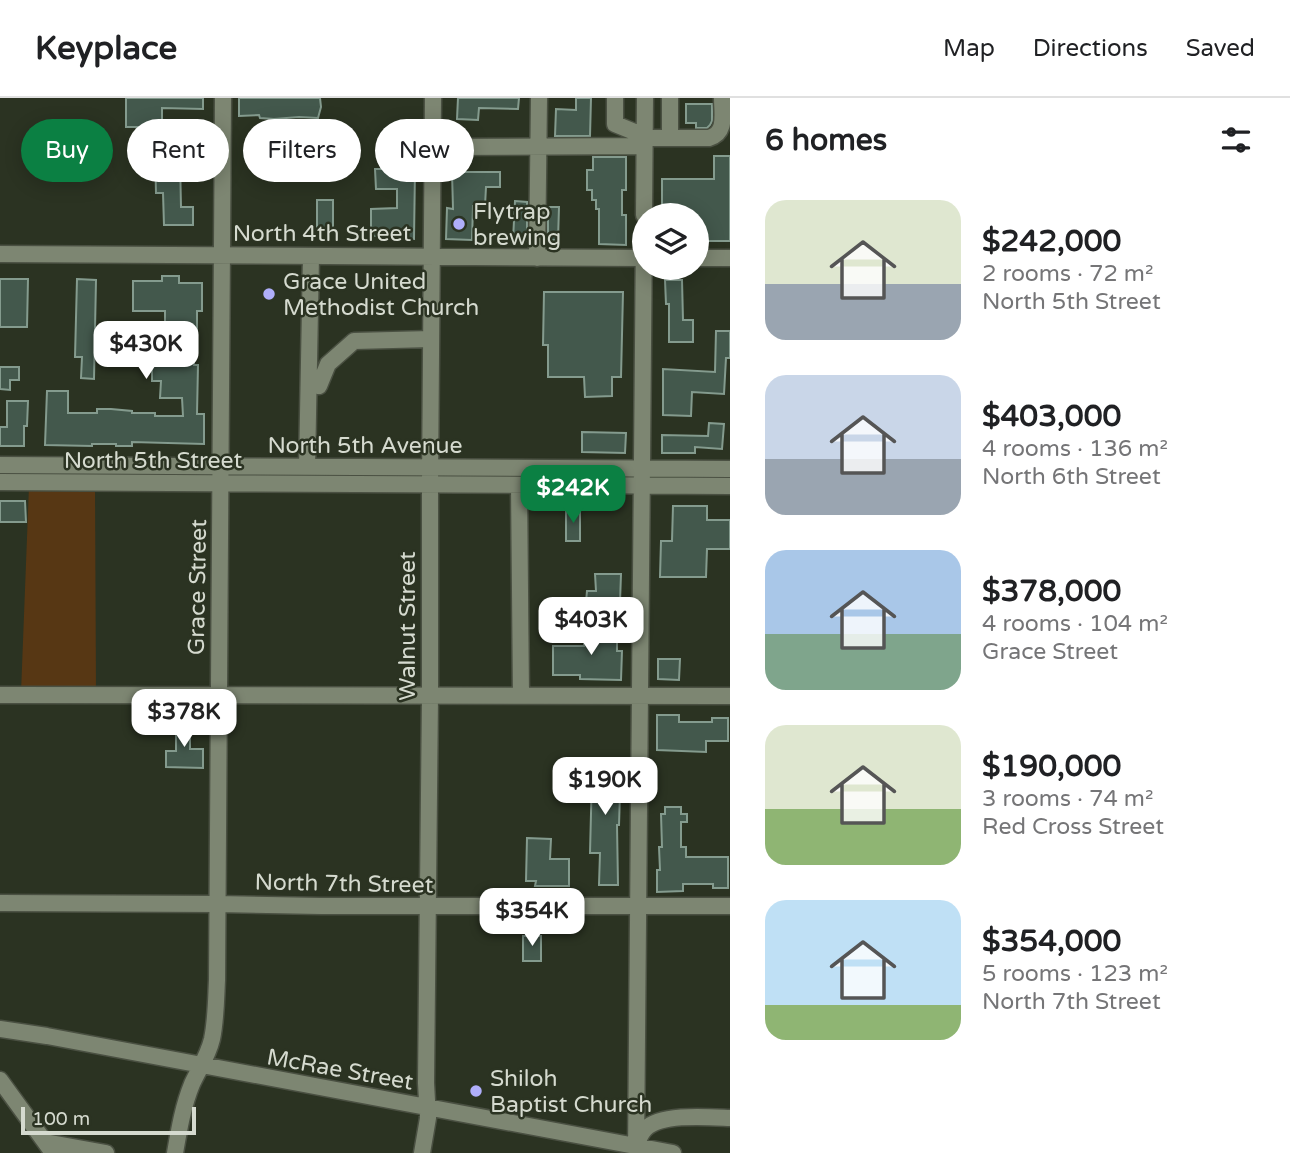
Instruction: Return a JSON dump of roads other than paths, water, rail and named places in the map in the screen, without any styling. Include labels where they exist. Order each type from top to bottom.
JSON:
[{"type":"street","name":"Grace Street","points":[[175,1153],[184,1109],[212,1040],[217,980],[223,98]]},
{"type":"street","name":"Walnut Street","points":[[433,98],[433,119]]},
{"type":"street","points":[[537,258],[539,98]]},
{"type":"street","points":[[615,98],[615,124],[645,139]]},
{"type":"street","points":[[474,146],[538,146],[709,138],[717,136],[721,131],[722,98]]},
{"type":"street","points":[[644,203],[645,102],[671,102],[670,138]]},
{"type":"street","name":"Walnut Street","points":[[422,1153],[428,1108],[426,1083],[433,182]]},
{"type":"street","name":"North 4th Street","points":[[0,254],[632,258]]},
{"type":"street","points":[[307,467],[312,256]]},
{"type":"street","points":[[709,258],[730,258]]},
{"type":"street","points":[[636,1150],[644,280]]},
{"type":"street","points":[[319,386],[328,364],[354,341],[431,339]]},
{"type":"street","name":"North 5th Avenue","points":[[0,465],[307,467],[430,476],[642,468],[730,469]]},
{"type":"street","name":"North 5th Street","points":[[0,482],[221,484],[430,476],[519,485],[642,485]]},
{"type":"street","points":[[519,485],[521,696]]},
{"type":"street","points":[[642,485],[730,486]]},
{"type":"street","points":[[0,695],[730,696]]},
{"type":"street","name":"North 7th Street","points":[[0,903],[730,906]]},
{"type":"street","name":"McRae Street","points":[[0,1029],[428,1108],[636,1150],[673,1153]]},
{"type":"street","points":[[0,1080],[49,1147],[106,1153]]},
{"type":"street","points":[[636,1150],[644,1129],[661,1120],[691,1117],[730,1118]]},
{"type":"place","name":"Flytrap brewing","points":[[459,224]]},
{"type":"place","name":"Grace United Methodist Church","points":[[269,294]]},
{"type":"place","name":"Shiloh Baptist Church","points":[[476,1091]]}]
